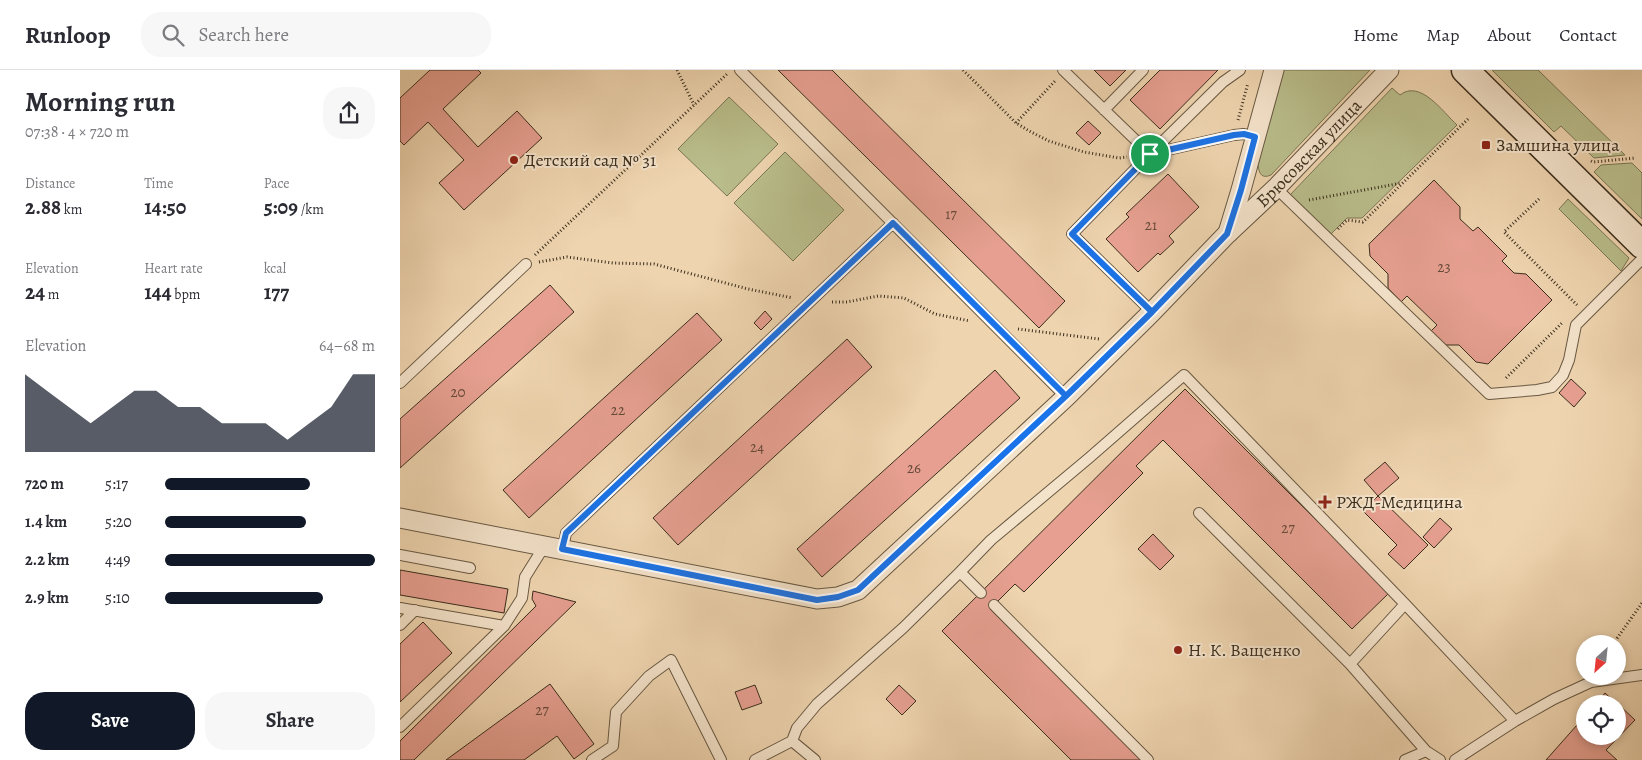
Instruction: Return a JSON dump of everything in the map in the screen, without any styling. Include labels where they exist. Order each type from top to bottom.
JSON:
[{"type":"street","name":"Брюсовская улица","points":[[1227,234],[1274,70]]},
{"type":"street","name":"Брюсовская улица","points":[[400,518],[817,600],[838,597],[858,590],[1066,396],[1152,312],[1227,234],[1276,188],[1389,70]]},
{"type":"street","points":[[1465,70],[1642,246]]},
{"type":"lane","points":[[740,70],[1066,396]]},
{"type":"lane","points":[[1104,110],[1144,70]]},
{"type":"lane","points":[[1152,312],[1072,234],[1223,82],[1240,70]]},
{"type":"lane","points":[[1064,71],[1150,154]]},
{"type":"lane","points":[[1150,154],[1234,135],[1244,134],[1255,137]]},
{"type":"lane","points":[[1276,188],[1489,394],[1552,387],[1563,375],[1569,360],[1576,325],[1642,259]]},
{"type":"lane","points":[[400,727],[504,626],[522,598],[525,577],[566,533],[893,223]]},
{"type":"lane","points":[[400,383],[526,264]]},
{"type":"lane","points":[[755,760],[792,741],[797,728],[818,704],[903,628],[991,540],[1184,375],[1515,721]]},
{"type":"lane","points":[[1199,513],[1350,664],[1426,751],[1440,760]]},
{"type":"lane","points":[[400,554],[470,568]]},
{"type":"lane","points":[[960,572],[981,593]]},
{"type":"lane","points":[[1350,664],[1405,604]]},
{"type":"lane","points":[[994,605],[1148,760]]},
{"type":"lane","points":[[400,608],[504,626]]},
{"type":"lane","points":[[400,625],[415,610]]},
{"type":"lane","points":[[592,760],[613,746],[616,712],[650,676],[671,660],[721,760]]},
{"type":"lane","points":[[1455,760],[1515,721],[1591,682],[1642,676]]},
{"type":"lane","points":[[792,741],[815,760]]},
{"type":"lane","points":[[1405,760],[1426,751]]},
{"type":"path","points":[[677,70],[694,105]]},
{"type":"path","points":[[526,264],[731,70]]},
{"type":"path","points":[[963,70],[1016,122],[1049,141],[1084,152],[1118,158],[1150,154]]},
{"type":"path","points":[[1016,122],[1064,71]]},
{"type":"path","points":[[1234,135],[1248,79]]},
{"type":"path","points":[[1328,238],[1347,220],[1363,222],[1468,119]]},
{"type":"path","points":[[1586,156],[1593,162],[1636,158]]},
{"type":"path","points":[[1292,203],[1402,183]]},
{"type":"path","points":[[1539,199],[1504,232],[1579,307],[1573,312]]},
{"type":"path","points":[[1489,394],[1568,317]]},
{"type":"path","points":[[1619,635],[1642,602]]},
{"type":"green space","points":[[1282,70],[1370,70],[1271,175],[1263,176],[1259,171],[1258,165]]},
{"type":"green space","points":[[1492,70],[1538,70],[1625,155],[1594,158],[1561,126],[1554,132]]},
{"type":"green space","points":[[1392,88],[1400,95],[1408,91],[1423,94],[1431,99],[1457,125],[1362,218],[1347,218],[1331,234],[1290,195]]},
{"type":"green space","points":[[729,97],[778,144],[727,196],[678,149]]},
{"type":"green space","points":[[785,152],[844,210],[793,261],[734,203]]},
{"type":"green space","points":[[1632,163],[1642,173],[1642,219],[1594,172],[1601,165]]},
{"type":"green space","points":[[1568,199],[1629,258],[1621,271],[1559,209]]},
{"type":"building","points":[[430,70],[478,70],[481,73],[443,109],[478,147],[517,111],[542,138],[464,210],[439,183],[464,160],[428,122],[404,145],[400,141],[400,98]]},
{"type":"building","points":[[778,70],[832,70],[1065,301],[1039,328]]},
{"type":"building","points":[[1094,70],[1126,70],[1110,86]]},
{"type":"building","points":[[1160,70],[1218,70],[1160,129],[1130,100]]},
{"type":"building","points":[[1088,121],[1101,133],[1089,145],[1076,133]]},
{"type":"building","points":[[1168,174],[1199,207],[1169,236],[1174,242],[1160,255],[1158,253],[1138,272],[1106,239],[1129,217],[1126,214]]},
{"type":"building","points":[[1434,180],[1460,207],[1460,219],[1473,231],[1478,227],[1507,256],[1502,261],[1514,273],[1526,274],[1552,300],[1488,364],[1476,362],[1459,345],[1444,345],[1431,331],[1437,325],[1407,296],[1401,302],[1388,288],[1388,274],[1370,256],[1369,244]]},
{"type":"building","points":[[550,285],[574,312],[400,468],[400,419]]},
{"type":"building","points":[[765,311],[772,319],[761,330],[754,323]]},
{"type":"building","points":[[697,313],[722,340],[529,518],[503,490]]},
{"type":"building","points":[[847,339],[872,367],[678,545],[653,518]]},
{"type":"building","points":[[995,370],[1020,398],[822,577],[797,549]]},
{"type":"building","points":[[1571,379],[1586,393],[1574,407],[1559,393]]},
{"type":"building","points":[[1185,389],[1389,593],[1352,629],[1163,440],[1136,466],[1143,473],[1024,592],[1015,584],[990,609],[1141,760],[1071,760],[942,631]]},
{"type":"building","points":[[1385,462],[1399,478],[1378,496],[1364,480]]},
{"type":"building","points":[[1378,496],[1428,545],[1404,569],[1388,554],[1397,545],[1363,511]]},
{"type":"building","points":[[1440,518],[1452,529],[1434,548],[1423,537]]},
{"type":"building","points":[[1153,534],[1174,556],[1160,570],[1138,549]]},
{"type":"building","points":[[400,570],[508,589],[504,613],[400,595]]},
{"type":"building","points":[[533,591],[576,602],[414,760],[400,760],[400,741],[536,606],[532,599]]},
{"type":"building","points":[[423,622],[452,653],[400,702],[400,644]]},
{"type":"building","points":[[550,684],[594,744],[574,759],[557,736],[524,760],[446,760]]},
{"type":"building","points":[[755,685],[762,703],[742,710],[735,692]]},
{"type":"building","points":[[899,685],[916,701],[902,715],[886,699]]},
{"type":"building","points":[[1626,712],[1635,720],[1626,729]]},
{"type":"building","points":[[1576,726],[1576,745],[1611,745],[1606,750],[1617,760],[1546,760]]},
{"type":"place","name":"Замшина улица","points":[[1486,145]]},
{"type":"place","name":"Детский сад № 31","points":[[514,160]]},
{"type":"place","name":"РЖД-Медицина","points":[[1325,502]]},
{"type":"place","name":"Н. К. Ващенко","points":[[1178,650]]},
{"type":"route","points":[[1150,154],[1072,234],[1152,312],[1066,396],[858,590],[838,597],[817,600],[562,549],[566,533],[893,223],[1066,396],[1109,354],[1152,312],[1227,234],[1255,137],[1244,134],[1234,135],[1150,154]]}]
